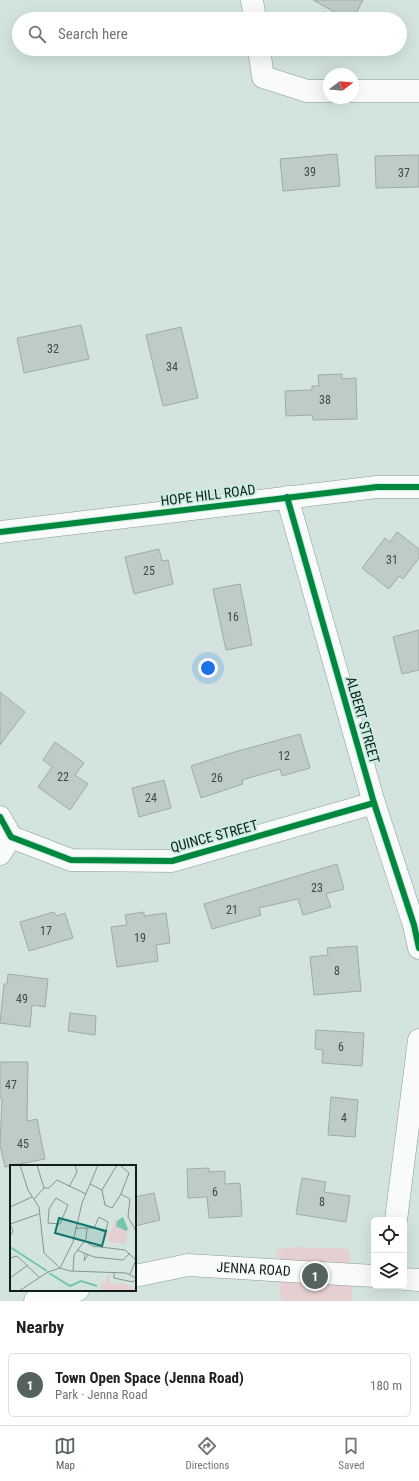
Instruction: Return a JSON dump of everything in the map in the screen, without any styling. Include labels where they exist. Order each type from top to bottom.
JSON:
[{"type":"street","points":[[252,0],[254,12]]},
{"type":"street","points":[[260,56],[263,77],[307,91],[323,91]]},
{"type":"street","points":[[359,91],[419,91]]},
{"type":"street","name":"HOPE HILL ROAD","points":[[0,532],[377,487],[419,487]]},
{"type":"street","name":"ALBERT STREET","points":[[287,497],[374,803],[414,925],[419,948]]},
{"type":"street","name":"QUINCE STREET","points":[[0,817],[5,846],[71,860],[172,861],[374,803]]},
{"type":"street","points":[[396,1217],[419,1040]]},
{"type":"street","name":"JENNA ROAD","points":[[136,1276],[188,1266],[371,1276]]},
{"type":"street","points":[[407,1279],[419,1280]]},
{"type":"street","points":[[35,1301],[74,1291]]},
{"type":"shaded area","points":[[294,1247],[349,1249],[353,1301],[281,1301],[276,1250]]},
{"type":"building","points":[[313,0],[363,0],[357,12],[334,12]]},
{"type":"building","points":[[337,154],[340,186],[283,191],[280,159]]},
{"type":"building","points":[[419,155],[419,187],[376,188],[375,156]]},
{"type":"building","points":[[81,325],[89,359],[24,373],[17,338]]},
{"type":"building","points":[[181,327],[198,398],[163,406],[146,335]]},
{"type":"building","points":[[342,374],[342,379],[356,378],[357,419],[313,420],[312,415],[286,416],[285,391],[312,390],[312,386],[319,386],[318,375]]},
{"type":"building","points":[[397,532],[419,549],[419,558],[403,579],[399,576],[389,589],[362,568],[385,538],[390,542]]},
{"type":"building","points":[[159,549],[162,561],[168,560],[173,584],[134,594],[125,557]]},
{"type":"building","points":[[240,584],[252,645],[226,650],[213,589]]},
{"type":"building","points":[[419,630],[419,670],[402,674],[393,637]]},
{"type":"building","points":[[0,692],[25,712],[0,745]]},
{"type":"building","points":[[300,734],[310,768],[282,776],[280,769],[242,780],[243,784],[201,798],[191,766],[231,753]]},
{"type":"building","points":[[55,742],[84,763],[75,775],[88,784],[70,810],[38,787],[52,767],[43,760]]},
{"type":"building","points":[[164,780],[171,808],[139,817],[132,788]]},
{"type":"building","points":[[337,864],[344,889],[326,894],[331,907],[303,915],[298,899],[259,908],[261,915],[212,929],[204,904]]},
{"type":"building","points":[[54,912],[57,916],[65,913],[73,938],[29,951],[20,922]]},
{"type":"building","points":[[144,912],[144,916],[166,913],[170,943],[156,945],[158,961],[117,967],[111,927],[127,925],[125,915]]},
{"type":"building","points":[[357,946],[361,991],[314,995],[310,957],[328,955],[327,948]]},
{"type":"building","points":[[8,974],[48,979],[45,1007],[32,1005],[30,1027],[0,1023],[4,984],[7,984]]},
{"type":"building","points":[[70,1013],[96,1016],[95,1035],[68,1031]]},
{"type":"building","points":[[316,1030],[364,1033],[362,1066],[322,1063],[323,1050],[315,1049]]},
{"type":"building","points":[[0,1062],[28,1062],[27,1121],[37,1119],[45,1159],[5,1167],[0,1145],[2,1098],[0,1098]]},
{"type":"building","points":[[331,1097],[358,1100],[355,1137],[328,1135]]},
{"type":"building","points":[[209,1168],[209,1172],[225,1171],[225,1184],[240,1183],[242,1216],[209,1218],[207,1197],[188,1198],[187,1169]]},
{"type":"building","points":[[302,1178],[326,1182],[324,1192],[350,1196],[346,1222],[296,1214]]},
{"type":"building","points":[[154,1193],[160,1220],[136,1226],[136,1197]]},
{"type":"cycle path","points":[[0,532],[377,487],[419,487]]},
{"type":"cycle path","points":[[287,497],[374,803],[414,925],[419,948]]},
{"type":"cycle path","points":[[0,817],[11,837],[71,860],[172,861],[374,803]]},
{"type":"place","name":"Town Open Space (Jenna Road)","points":[[315,1276]]}]
